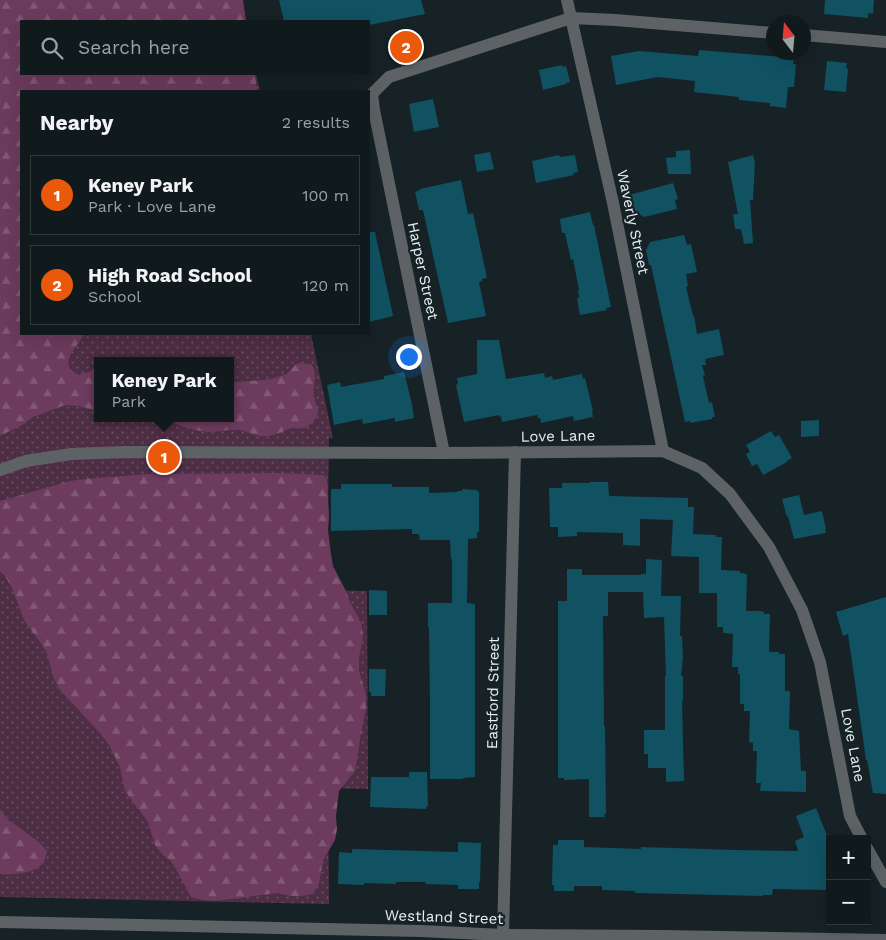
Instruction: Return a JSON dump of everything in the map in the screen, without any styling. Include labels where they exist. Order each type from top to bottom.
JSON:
[{"type":"street","name":"Waverly Street","points":[[567,0],[613,203],[664,451]]},
{"type":"street","points":[[570,18],[766,32]]},
{"type":"street","name":"Harper Street","points":[[444,453],[372,94],[389,77],[570,18]]},
{"type":"street","points":[[811,36],[886,42]]},
{"type":"street","name":"Love Lane","points":[[0,470],[26,461],[71,454],[125,452],[444,453],[664,451],[702,468],[730,494],[769,547],[802,610],[820,662],[850,816],[860,835]]},
{"type":"street","name":"Eastford Street","points":[[503,936],[515,452]]},
{"type":"street","points":[[871,855],[886,882]]},
{"type":"street","name":"Westland Street","points":[[0,922],[421,936],[886,940]]},
{"type":"shaded area","points":[[0,0],[20,20],[20,75],[256,75],[260,90],[20,90],[20,335],[311,335],[333,438],[329,438],[327,590],[367,591],[368,789],[328,788],[329,904],[0,897]]},
{"type":"green space","points":[[0,0],[243,0],[246,20],[20,20],[20,75],[255,75],[257,90],[20,90],[20,335],[83,335],[68,361],[72,371],[79,375],[94,368],[94,410],[65,405],[33,417],[24,424],[0,436]]},
{"type":"green space","points":[[298,363],[311,364],[315,372],[314,397],[318,412],[315,420],[306,427],[290,428],[272,435],[262,436],[240,430],[202,431],[172,422],[234,422],[234,383],[279,377],[288,373]]},
{"type":"green space","points":[[282,473],[324,475],[327,480],[328,530],[333,566],[361,623],[363,635],[359,671],[366,695],[366,708],[355,771],[339,791],[335,840],[323,860],[319,884],[313,894],[290,896],[278,893],[215,901],[203,900],[191,897],[172,862],[155,845],[148,822],[125,791],[120,767],[109,745],[60,690],[54,679],[47,654],[25,622],[12,588],[0,571],[0,501],[76,480],[149,474]]},
{"type":"green space","points":[[0,809],[7,819],[39,842],[47,851],[44,862],[39,867],[29,872],[0,874]]},
{"type":"building","points":[[279,0],[421,0],[425,14],[370,25],[370,20],[284,20]]},
{"type":"building","points":[[825,0],[874,0],[873,14],[868,13],[868,18],[824,14]]},
{"type":"building","points":[[699,50],[766,56],[766,60],[794,60],[793,64],[796,64],[794,87],[788,87],[786,108],[770,106],[770,103],[739,100],[739,97],[694,92],[695,81],[658,77],[616,85],[611,56],[639,51],[698,56]]},
{"type":"building","points":[[827,61],[847,63],[846,92],[824,90]]},
{"type":"building","points":[[562,65],[562,67],[566,66],[570,82],[543,90],[539,70]]},
{"type":"building","points":[[433,99],[439,127],[414,132],[409,104]]},
{"type":"building","points":[[690,150],[691,174],[668,174],[666,158],[676,157],[676,151]]},
{"type":"building","points":[[490,152],[494,169],[477,172],[474,155]]},
{"type":"building","points":[[559,155],[560,157],[575,155],[578,172],[573,173],[574,175],[536,183],[532,161]]},
{"type":"building","points":[[753,155],[755,163],[753,200],[750,200],[753,243],[744,244],[741,229],[735,229],[733,214],[738,214],[728,162]]},
{"type":"building","points":[[461,180],[468,214],[473,213],[487,278],[479,282],[486,316],[448,323],[423,210],[419,210],[415,192],[420,189]]},
{"type":"building","points":[[673,183],[678,199],[675,200],[677,209],[644,217],[633,211],[629,195]]},
{"type":"building","points":[[590,212],[611,307],[606,308],[607,310],[580,315],[577,298],[579,298],[579,290],[573,259],[571,260],[565,233],[562,233],[560,219]]},
{"type":"building","points":[[370,232],[375,232],[393,316],[370,322]]},
{"type":"building","points":[[684,235],[687,245],[691,244],[697,272],[686,274],[688,286],[686,287],[697,334],[719,329],[724,355],[705,359],[706,365],[702,365],[709,403],[712,402],[715,417],[690,423],[690,421],[685,422],[651,265],[649,265],[646,250],[650,242]]},
{"type":"building","points":[[477,340],[499,340],[506,379],[544,373],[545,378],[552,376],[553,380],[582,374],[583,379],[585,378],[593,417],[574,421],[573,416],[541,423],[537,415],[502,422],[499,415],[464,422],[456,385],[458,384],[457,378],[477,374]]},
{"type":"building","points":[[404,372],[414,418],[395,422],[395,418],[363,424],[362,419],[334,425],[327,385],[340,382],[341,387],[384,379],[384,376]]},
{"type":"building","points":[[819,420],[819,436],[801,437],[801,421]]},
{"type":"building","points":[[771,431],[775,437],[779,435],[792,458],[763,475],[757,464],[752,466],[746,454],[750,452],[746,445]]},
{"type":"building","points":[[608,482],[609,496],[688,498],[688,507],[694,507],[693,534],[722,537],[721,570],[740,571],[740,573],[747,574],[746,611],[760,611],[764,612],[764,614],[770,614],[769,652],[785,654],[785,691],[790,691],[789,729],[799,731],[801,771],[806,771],[806,792],[760,791],[761,783],[756,783],[757,751],[753,751],[753,743],[749,742],[750,711],[744,711],[744,704],[740,704],[740,674],[738,674],[738,667],[732,667],[733,634],[723,633],[723,627],[717,627],[717,593],[699,593],[699,557],[671,556],[673,520],[640,519],[640,546],[623,545],[623,533],[577,532],[577,536],[558,537],[558,527],[550,527],[549,488],[562,488],[562,483]]},
{"type":"building","points":[[341,484],[392,484],[392,487],[429,487],[429,493],[457,492],[462,491],[462,489],[479,491],[479,532],[477,532],[477,538],[468,539],[467,603],[475,604],[475,777],[430,779],[428,603],[452,603],[450,540],[420,540],[419,534],[412,534],[412,529],[331,531],[331,489],[341,489]]},
{"type":"building","points":[[799,495],[804,515],[822,511],[826,533],[794,539],[782,499]]},
{"type":"building","points":[[646,559],[662,560],[661,596],[681,596],[680,636],[682,636],[683,657],[681,676],[683,676],[684,781],[666,782],[666,768],[648,768],[648,754],[644,754],[644,730],[665,730],[664,617],[644,618],[643,592],[608,592],[608,616],[603,616],[606,814],[604,814],[605,817],[589,817],[589,779],[564,780],[564,778],[558,778],[558,601],[567,601],[567,569],[582,569],[582,575],[641,575],[646,574]]},
{"type":"building","points":[[369,590],[387,591],[387,615],[369,615]]},
{"type":"building","points":[[886,597],[886,794],[873,793],[866,760],[848,634],[843,636],[836,612]]},
{"type":"building","points":[[369,669],[386,669],[385,696],[371,696],[371,692],[369,692]]},
{"type":"building","points":[[409,772],[427,772],[428,806],[426,809],[370,807],[371,777],[409,777]]},
{"type":"building","points":[[816,808],[827,835],[826,890],[773,889],[772,895],[763,896],[635,893],[635,891],[602,890],[602,886],[574,886],[574,891],[554,891],[554,885],[552,885],[553,845],[558,845],[558,840],[584,840],[584,847],[798,851],[795,841],[804,837],[796,816]]},
{"type":"building","points":[[458,842],[481,843],[479,889],[458,889],[458,885],[425,884],[426,882],[396,882],[396,884],[364,883],[364,885],[338,884],[339,852],[352,853],[352,849],[458,852]]},
{"type":"place","name":"High Road School","points":[[406,47]]},
{"type":"place","name":"Keney Park","points":[[164,457]]}]
